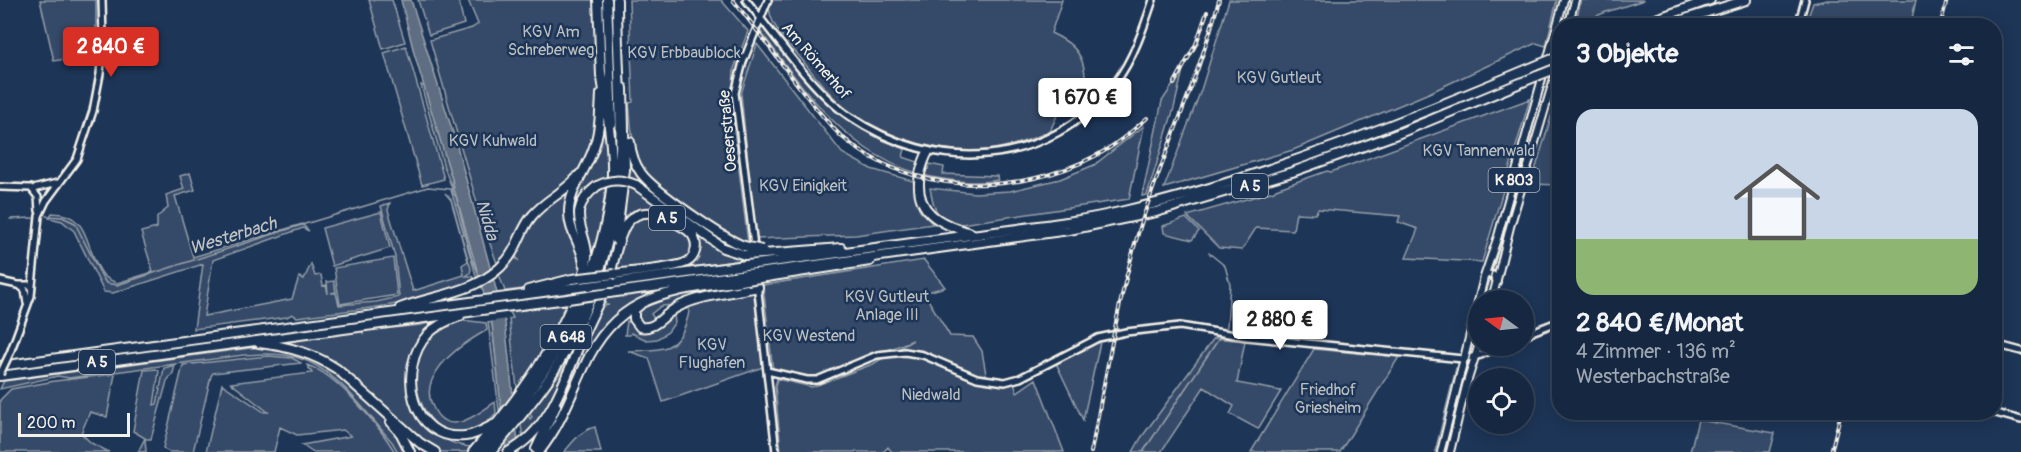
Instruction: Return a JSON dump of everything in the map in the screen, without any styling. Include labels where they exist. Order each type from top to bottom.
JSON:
[{"type":"highway","points":[[582,279],[584,267],[582,253],[570,227],[568,213],[573,194],[589,160],[598,132],[601,72],[598,0]]},
{"type":"highway","name":"A 648","points":[[482,452],[523,409],[555,356],[579,309],[602,239],[612,164],[608,0]]},
{"type":"highway","name":"A 648","points":[[609,280],[619,149],[617,0]]},
{"type":"highway","points":[[1659,18],[1710,0]]},
{"type":"highway","points":[[1689,18],[1746,0]]},
{"type":"highway","name":"A 5","points":[[0,366],[572,288],[609,280],[746,265],[763,256],[905,244],[1121,212],[1182,196],[1342,144],[1552,60]]},
{"type":"highway","name":"A 648","points":[[619,65],[631,152],[641,173],[651,184],[744,251]]},
{"type":"highway","name":"A 5","points":[[539,452],[557,426],[602,333],[623,313],[646,301],[747,277],[864,264],[882,256],[1087,227],[1186,205],[1292,172],[1349,151],[1552,70]]},
{"type":"highway","name":"A 648","points":[[601,72],[612,164]]},
{"type":"highway","name":"A 648","points":[[609,280],[623,198],[626,161],[625,110]]},
{"type":"highway","points":[[919,149],[923,163]]},
{"type":"highway","points":[[928,152],[923,163],[919,189],[927,210],[945,225],[975,234]]},
{"type":"highway","points":[[388,312],[448,295],[475,284],[499,269],[509,258],[531,216],[571,185],[589,160]]},
{"type":"highway","name":"A 648","points":[[473,452],[520,393],[551,346],[568,313],[586,267],[588,253],[579,225],[579,215],[582,202],[597,186],[606,181],[618,180],[636,185],[723,248],[763,256],[790,252]]},
{"type":"highway","name":"A 648","points":[[493,449],[551,376],[581,320],[608,244],[615,202]]},
{"type":"highway","name":"A 5","points":[[507,297],[572,279],[615,274],[685,263],[694,254],[696,246],[694,238],[681,226],[660,214],[646,213],[635,216],[623,231],[606,285],[595,308]]},
{"type":"highway","name":"A 5","points":[[790,252],[905,244]]},
{"type":"highway","name":"A 5","points":[[0,375],[508,306],[747,277]]},
{"type":"highway","points":[[508,452],[534,434],[552,407],[609,280]]},
{"type":"highway","points":[[646,301],[636,308],[633,316],[638,326],[646,328],[657,324],[673,309],[686,302],[758,284]]},
{"type":"highway","name":"A 5","points":[[479,310],[442,323],[424,339],[413,361],[410,376],[411,390],[415,404],[423,418],[441,432],[455,436],[469,436],[495,424]]},
{"type":"highway","points":[[252,342],[297,350],[337,369],[420,443],[435,452]]},
{"type":"highway","points":[[534,452],[551,419],[562,384]]},
{"type":"highway","points":[[380,407],[401,434],[410,452]]},
{"type":"main road","name":"K 803","points":[[1559,18],[1564,0]]},
{"type":"main road","points":[[1570,18],[1575,0]]},
{"type":"main road","name":"K 803","points":[[1441,452],[1484,277],[1516,175],[1552,44]]},
{"type":"main road","name":"K 803","points":[[1495,290],[1515,211],[1552,84]]},
{"type":"main road","points":[[1450,452],[1474,357]]},
{"type":"street","points":[[39,216],[45,201],[77,159],[94,105],[104,40],[102,0]]},
{"type":"street","name":"Am Römerhof","points":[[746,0],[837,107],[876,133],[928,152],[957,156],[977,155],[1032,144],[1054,135],[1077,121],[1116,82],[1129,60],[1153,0]]},
{"type":"street","name":"Oeserstraße","points":[[754,246],[735,93],[742,62],[768,0]]},
{"type":"street","points":[[1800,18],[1805,0]]},
{"type":"street","points":[[0,187],[33,189],[61,181]]},
{"type":"street","points":[[0,375],[27,307],[32,285],[39,216],[38,197],[33,189]]},
{"type":"street","points":[[1484,277],[1488,274],[1493,275],[1497,284]]},
{"type":"street","points":[[0,281],[32,285]]},
{"type":"street","points":[[758,284],[776,452]]},
{"type":"street","points":[[18,285],[26,292],[27,307]]},
{"type":"street","points":[[1534,331],[1552,324]]},
{"type":"street","points":[[767,370],[807,380],[817,380],[877,355],[911,352],[977,378],[1005,382],[1020,378],[1098,338],[1126,332],[1180,326],[1247,337],[1463,359],[1474,357]]},
{"type":"street","points":[[1466,346],[1468,353],[1474,357]]},
{"type":"street","points":[[2002,346],[2021,351]]},
{"type":"street","points":[[2002,415],[2021,420]]},
{"type":"green space","points":[[40,0],[96,0],[96,54],[54,61]]},
{"type":"green space","points":[[369,0],[392,0],[405,42],[383,49]]},
{"type":"green space","points":[[418,0],[458,0],[464,24],[429,35]]},
{"type":"green space","points":[[468,0],[595,0],[599,65],[598,112],[588,155],[574,177],[539,204],[498,266],[484,227],[430,40],[472,28],[478,24]]},
{"type":"green space","name":"KGV Erbbaublock","points":[[629,0],[721,0],[748,31],[734,69],[732,112],[748,243],[732,239],[650,178],[639,162],[629,103],[633,102]]},
{"type":"green space","points":[[770,0],[1062,0],[1051,33],[1068,43],[1080,56],[1085,81],[1060,109],[1050,131],[1031,139],[1013,145],[978,151],[942,149],[924,145],[872,125],[837,100],[819,82],[777,29],[770,15]]},
{"type":"green space","name":"KGV Gutleut","points":[[1229,0],[1557,0],[1546,46],[1536,43],[1429,93],[1293,150],[1164,188],[1201,90]]},
{"type":"green space","points":[[1581,0],[1644,0],[1592,18],[1577,18]]},
{"type":"green space","points":[[1828,0],[1916,0],[1912,18],[1808,18],[1813,3]]},
{"type":"green space","points":[[763,28],[851,123],[905,149],[903,157],[918,162],[918,167],[928,169],[929,164],[944,167],[943,174],[997,176],[998,180],[964,182],[912,172],[885,160],[860,144],[817,104],[761,32],[760,29]]},
{"type":"green space","name":"KGV Einigkeit","points":[[757,44],[842,153],[871,169],[913,181],[920,211],[933,224],[856,235],[756,239],[741,94]]},
{"type":"green space","points":[[406,46],[444,179],[422,185],[384,53]]},
{"type":"green space","points":[[1183,70],[1174,108],[1147,195],[1142,196],[1162,101]]},
{"type":"green space","points":[[421,85],[426,87],[452,179],[452,188],[444,167]]},
{"type":"green space","points":[[602,95],[608,152],[607,178],[597,183],[580,202],[586,251],[572,225],[572,202],[592,159]]},
{"type":"green space","name":"KGV Tannenwald","points":[[1530,99],[1482,262],[1406,258],[1418,229],[1398,222],[1400,216],[1318,209],[1315,214],[1296,213],[1293,230],[1256,228],[1242,250],[1219,248],[1187,216],[1274,191],[1327,171],[1331,172]]},
{"type":"green space","points":[[1552,114],[1552,185],[1531,184]]},
{"type":"green space","points":[[1144,126],[1129,199],[961,224],[946,219],[935,209],[930,188],[975,193],[1010,191],[1060,179],[1094,165]]},
{"type":"green space","points":[[629,154],[638,173],[749,250],[749,253],[734,251],[628,179]]},
{"type":"green space","points":[[190,173],[195,190],[175,196],[193,257],[302,224],[309,231],[303,228],[213,260],[204,316],[292,299],[299,277],[304,279],[311,264],[315,276],[321,275],[323,286],[326,285],[328,294],[327,282],[334,281],[336,292],[331,293],[336,293],[339,305],[376,302],[399,297],[395,257],[381,206],[390,203],[388,210],[413,291],[464,275],[462,265],[468,261],[451,200],[445,193],[451,199],[471,269],[466,276],[472,276],[475,280],[458,288],[414,301],[297,317],[292,314],[287,317],[194,329],[203,264],[113,293],[104,292],[74,231],[62,221],[49,218],[52,213],[65,215],[75,220],[86,236],[98,267],[108,279],[117,283],[153,272],[141,232],[157,228],[157,217],[168,208],[166,195],[184,189],[180,176]]},
{"type":"green space","points":[[575,183],[568,202],[582,265],[580,274],[532,288],[505,291],[499,275],[513,257],[518,260],[515,253],[530,224],[538,213]]},
{"type":"green space","points":[[606,185],[599,231],[590,263],[582,210],[593,191]]},
{"type":"green space","points":[[628,185],[638,189],[722,250],[751,259],[614,277],[685,266],[697,240],[653,211],[623,222]]},
{"type":"green space","points":[[451,190],[456,197],[472,259],[480,277],[477,279]]},
{"type":"green space","points":[[381,212],[390,248],[332,266],[322,228]]},
{"type":"green space","points":[[652,214],[691,236],[693,251],[685,261],[613,269],[624,231],[636,217]]},
{"type":"green space","points":[[1186,218],[1199,231],[1192,240],[1164,233],[1163,226]]},
{"type":"green space","points":[[943,242],[943,244],[759,269],[759,267]]},
{"type":"green space","points":[[393,258],[397,295],[340,304],[334,268]]},
{"type":"green space","points":[[924,260],[945,287],[924,293],[950,336],[973,337],[982,351],[987,380],[1013,379],[1017,392],[1036,379],[1064,452],[892,452],[888,447],[883,452],[781,452],[775,386],[777,379],[812,387],[873,364],[913,340],[814,380],[773,371],[763,285]]},
{"type":"green space","points":[[751,268],[752,270],[610,289],[611,287]]},
{"type":"green space","points":[[752,283],[752,286],[676,305],[661,306],[651,314],[656,321],[643,325],[636,317],[640,306],[709,288]]},
{"type":"green space","points":[[702,285],[670,292],[609,323],[567,403],[551,428],[600,307],[609,305],[605,305],[606,298]]},
{"type":"green space","name":"KGV Flughafen","points":[[755,290],[763,367],[663,402],[649,358],[628,351],[655,350],[676,341],[682,333],[689,305]]},
{"type":"green space","points":[[566,304],[562,311],[565,312],[546,350],[517,388],[509,319],[513,318],[510,312]]},
{"type":"green space","points":[[481,306],[274,334],[274,333]]},
{"type":"green space","points":[[671,315],[674,316],[675,322],[668,332],[657,339],[647,340],[631,333],[625,335],[627,321],[639,329]]},
{"type":"green space","points":[[461,320],[486,323],[487,330],[448,357],[436,372],[431,383],[432,404],[439,417],[446,422],[454,423],[471,418],[495,402],[496,413],[485,424],[473,431],[461,433],[450,432],[431,419],[423,407],[413,371],[428,336],[442,327]]},
{"type":"green space","points":[[436,321],[439,323],[425,335],[408,385],[425,418],[439,435],[459,445],[473,447],[469,452],[441,452],[431,448],[377,400],[329,363],[294,347],[276,343],[361,331],[363,333],[363,331],[421,325]]},
{"type":"green space","points":[[488,322],[492,323],[502,407],[499,410]]},
{"type":"green space","points":[[1101,338],[1083,420],[1055,361]]},
{"type":"green space","points":[[1214,338],[1245,341],[1237,383],[1281,391],[1258,429],[1230,414],[1234,406],[1204,387],[1161,452],[1133,452],[1141,438]]},
{"type":"green space","points":[[192,344],[192,346],[8,370],[9,368]]},
{"type":"green space","points":[[250,348],[275,348],[310,356],[337,373],[387,421],[407,452],[398,452],[361,405],[337,381],[310,363],[289,356],[244,355],[69,378],[58,376],[0,389],[4,381]]},
{"type":"green space","name":"Friedhof Griesheim","points":[[1314,349],[1399,357],[1340,452],[1251,452]]},
{"type":"green space","points":[[268,356],[292,358],[301,363],[213,373],[193,452],[169,452],[163,448],[183,365]]},
{"type":"green space","points":[[568,363],[540,421],[523,438],[521,425],[528,415],[530,419],[532,417],[529,413]]},
{"type":"green space","points":[[175,365],[167,381],[151,439],[145,439],[146,452],[138,452],[145,438],[133,431],[144,370],[159,371],[154,405],[157,404],[164,368]]},
{"type":"green space","points":[[307,365],[319,370],[344,390],[368,415],[395,452],[312,452],[302,445],[351,436],[343,430],[297,435],[280,427],[274,452],[206,452],[222,384],[264,412],[268,412],[231,383],[312,373]]},
{"type":"green space","points":[[1456,368],[1458,369],[1438,452],[1435,452]]},
{"type":"green space","points":[[115,374],[107,417],[90,412],[81,433],[91,443],[109,452],[0,452],[0,400],[11,389]]},
{"type":"green space","points":[[1698,420],[1775,433],[1770,452],[1690,452]]},
{"type":"green space","points":[[595,427],[601,452],[564,452],[581,434]]},
{"type":"shaded area","points":[[401,0],[411,0],[455,139],[505,322],[519,452],[506,452],[492,323],[455,192],[451,189],[454,188],[452,179],[414,53]]},
{"type":"pier","points":[[500,292],[507,319],[488,322],[482,294]]},
{"type":"waterway","name":"Westerbach","points":[[46,216],[62,217],[75,223],[106,283],[117,285],[295,227],[428,187],[450,189]]},
{"type":"waterway","name":"Westerbach","points":[[10,219],[33,218]]},
{"type":"waterway","points":[[1209,253],[1225,266],[1230,284],[1225,330]]},
{"type":"waterway","points":[[1143,452],[1220,337]]},
{"type":"tram line","points":[[1566,18],[1571,0]]},
{"type":"tram line","points":[[1487,290],[1552,58]]},
{"type":"tram line","points":[[1444,452],[1469,356]]},
{"type":"railway","points":[[733,0],[816,109],[841,136],[868,156],[899,170],[931,180],[965,184],[999,184],[1032,179],[1065,169],[1102,152],[1147,118]]},
{"type":"railway","points":[[1091,452],[1113,337],[1133,252],[1150,196],[1202,57],[1219,0]]},
{"type":"railway","points":[[1942,18],[1947,0]]},
{"type":"railway","points":[[1174,84],[1196,44],[1207,12]]},
{"type":"railway","points":[[1831,452],[1839,420]]},
{"type":"park label","name":"KGV Am Schreberweg","points":[[551,41]]},
{"type":"park label","name":"KGV Kuhwald","points":[[493,141]]},
{"type":"park label","name":"KGV Gutleut Anlage III","points":[[887,306]]},
{"type":"park label","name":"KGV Westend","points":[[809,336]]},
{"type":"park label","name":"Niedwald","points":[[931,395]]},
{"type":"water label","name":"Nidda","points":[[487,220]]}]
